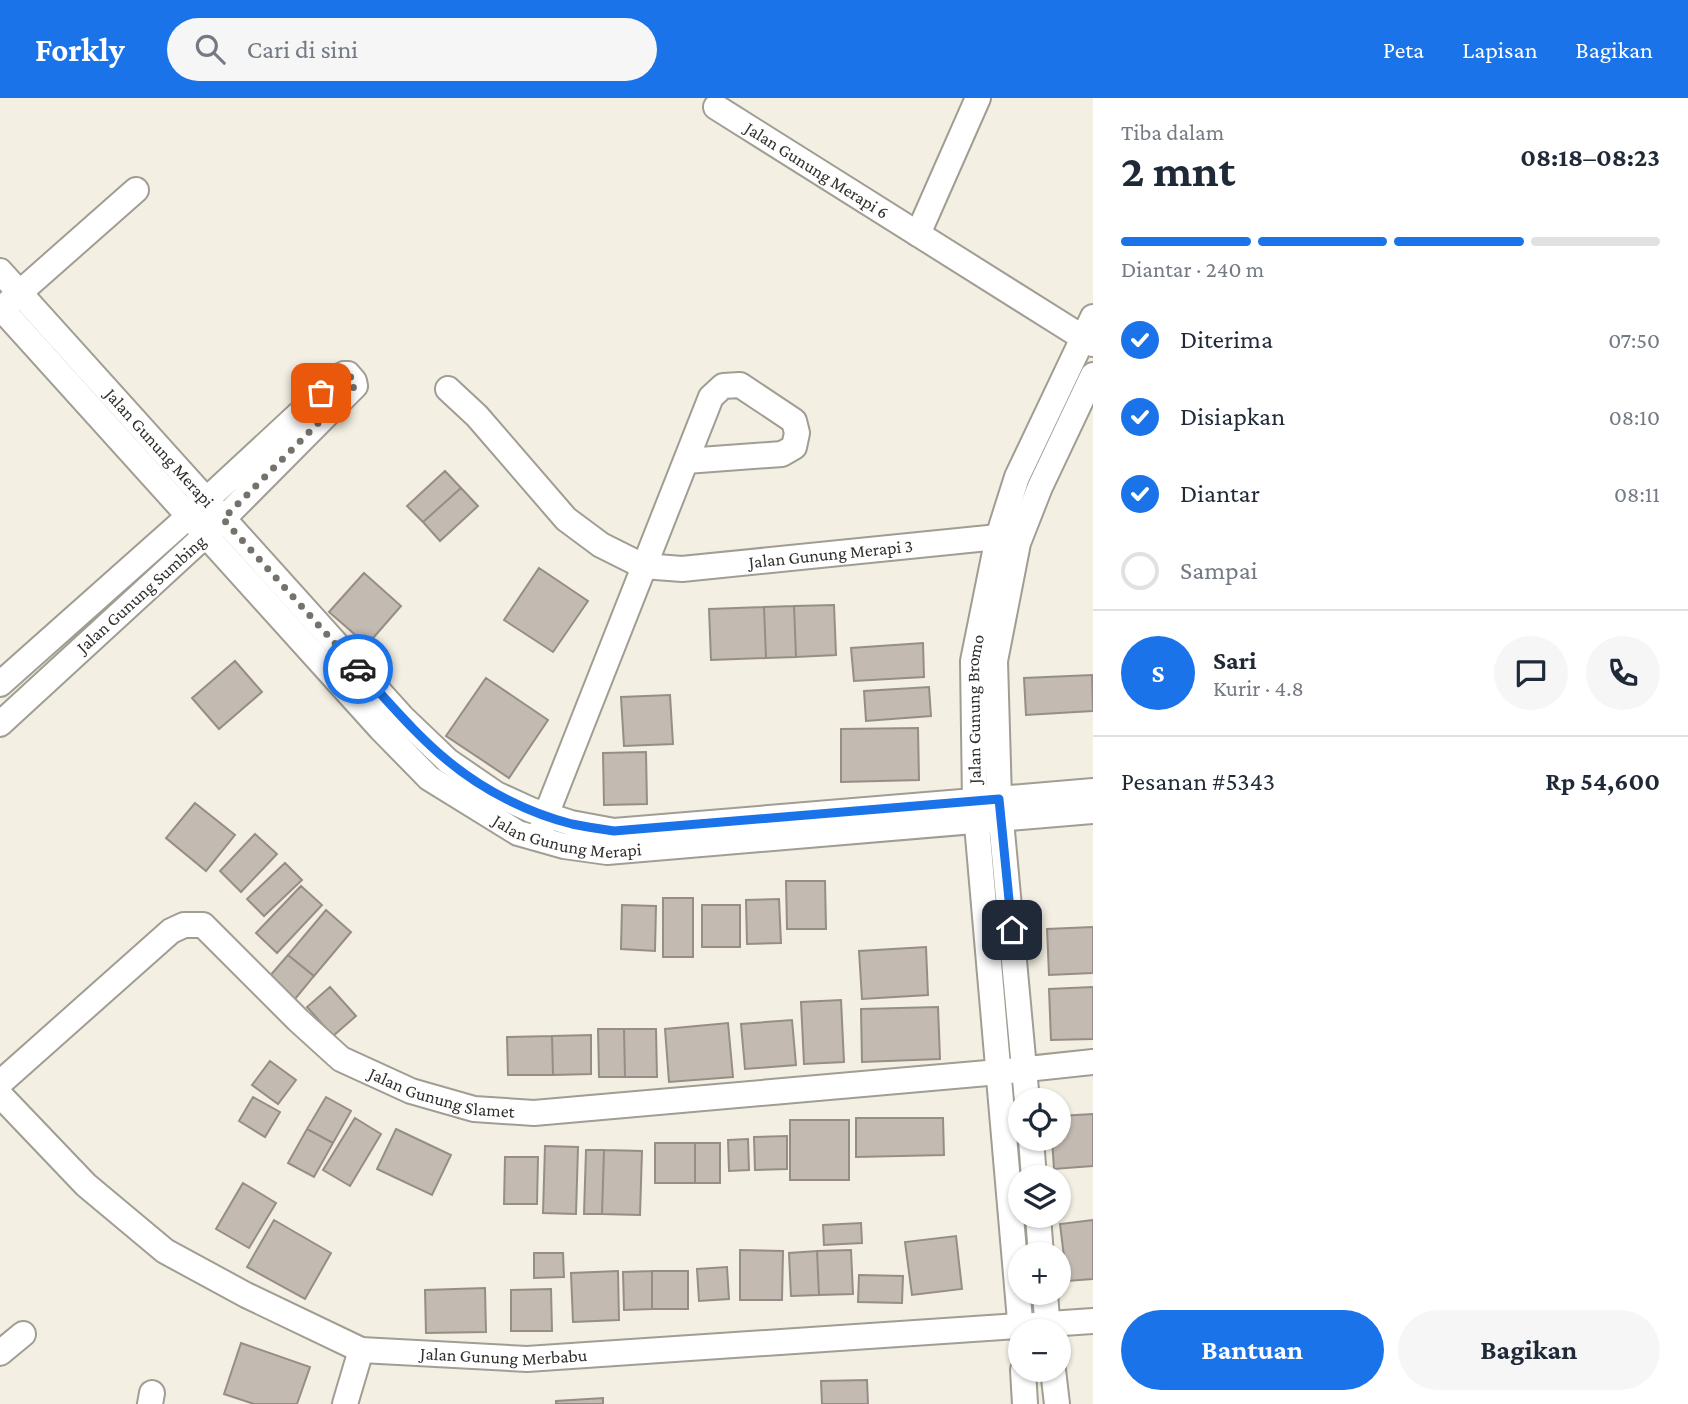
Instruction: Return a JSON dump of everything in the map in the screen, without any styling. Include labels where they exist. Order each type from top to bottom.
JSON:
[{"type":"street","points":[[918,234],[978,98]]},
{"type":"street","name":"Jalan Gunung Merapi 6","points":[[716,107],[918,234],[1090,333]]},
{"type":"street","points":[[5,305],[136,190]]},
{"type":"street","name":"Jalan Gunung Merapi","points":[[0,271],[5,305],[215,527],[448,761],[496,794],[571,823],[614,831],[988,810]]},
{"type":"street","name":"Jalan Gunung Bromo","points":[[1020,1319],[999,1072],[988,810],[995,661],[1017,477],[1090,333]]},
{"type":"street","name":"Jalan Gunung Sumbing","points":[[0,684],[340,376],[348,374],[355,386],[215,527],[0,723]]},
{"type":"street","name":"Jalan Gunung Bromo","points":[[1008,540],[1040,487],[1093,376]]},
{"type":"street","name":"Jalan Gunung Merapi 3","points":[[448,389],[477,416],[566,519],[601,545],[643,566],[682,569],[1008,540]]},
{"type":"street","points":[[539,839],[546,815],[686,461]]},
{"type":"street","name":"Jalan Gunung Merapi","points":[[215,527],[382,729],[429,778],[518,833],[564,846],[607,852],[988,810]]},
{"type":"street","points":[[988,810],[1093,791]]},
{"type":"street","points":[[988,810],[1093,811]]},
{"type":"street","name":"Jalan Gunung Bromo","points":[[988,810],[1026,1088]]},
{"type":"street","name":"Jalan Gunung Slamet","points":[[0,1083],[171,930],[184,925],[203,925],[341,1059],[411,1091],[474,1109],[534,1113],[1093,1062]]},
{"type":"street","name":"Jalan Gunung Merbabu","points":[[0,1095],[86,1185],[165,1251],[246,1295],[361,1350],[527,1359],[1008,1330]]},
{"type":"street","name":"Jalan Gunung Merbabu","points":[[1071,1324],[1093,1321]]},
{"type":"street","points":[[0,1353],[23,1334]]},
{"type":"street","points":[[345,1404],[361,1350]]},
{"type":"street","points":[[1024,1382],[1025,1404]]},
{"type":"street","points":[[1054,1382],[1057,1404]]},
{"type":"building","points":[[445,471],[461,488],[423,522],[407,506]]},
{"type":"building","points":[[461,488],[478,506],[440,541],[423,522]]},
{"type":"building","points":[[539,568],[588,601],[553,652],[504,620]]},
{"type":"building","points":[[364,573],[401,606],[367,645],[329,612]]},
{"type":"building","points":[[834,605],[836,655],[796,657],[794,606]]},
{"type":"building","points":[[794,606],[796,657],[766,658],[764,607]]},
{"type":"building","points":[[764,607],[766,658],[711,660],[709,609]]},
{"type":"building","points":[[923,643],[924,677],[854,681],[851,648]]},
{"type":"building","points":[[235,661],[262,692],[219,729],[192,698]]},
{"type":"building","points":[[1092,675],[1093,711],[1026,715],[1024,678]]},
{"type":"building","points":[[486,678],[548,720],[509,778],[446,736]]},
{"type":"building","points":[[929,687],[931,716],[866,721],[864,691]]},
{"type":"building","points":[[670,695],[673,744],[624,746],[621,697]]},
{"type":"building","points":[[918,728],[919,780],[841,782],[841,729]]},
{"type":"building","points":[[646,752],[647,804],[604,805],[603,753]]},
{"type":"building","points":[[195,803],[235,835],[206,871],[166,838]]},
{"type":"building","points":[[255,834],[277,854],[241,892],[220,871]]},
{"type":"building","points":[[285,863],[302,880],[264,916],[247,899]]},
{"type":"building","points":[[786,881],[825,881],[826,929],[787,929]]},
{"type":"building","points":[[301,886],[322,905],[277,953],[256,933]]},
{"type":"building","points":[[663,898],[693,898],[693,957],[663,957]]},
{"type":"building","points":[[779,899],[781,943],[747,944],[746,900]]},
{"type":"building","points":[[622,905],[656,906],[655,951],[621,949]]},
{"type":"building","points":[[702,905],[740,905],[740,947],[702,947]]},
{"type":"building","points":[[326,910],[351,932],[314,976],[288,955]]},
{"type":"building","points":[[1093,927],[1093,973],[1049,975],[1047,929]]},
{"type":"building","points":[[926,947],[928,995],[862,999],[859,951]]},
{"type":"building","points":[[288,955],[314,976],[295,999],[269,977]]},
{"type":"building","points":[[330,987],[356,1016],[333,1036],[307,1007]]},
{"type":"building","points":[[1093,987],[1093,1039],[1051,1040],[1049,989]]},
{"type":"building","points":[[841,1000],[844,1062],[804,1064],[801,1002]]},
{"type":"building","points":[[938,1007],[940,1059],[862,1062],[861,1009]]},
{"type":"building","points":[[792,1020],[796,1065],[745,1069],[741,1024]]},
{"type":"building","points":[[728,1023],[733,1077],[669,1082],[665,1029]]},
{"type":"building","points":[[598,1029],[624,1029],[625,1077],[599,1077]]},
{"type":"building","points":[[624,1029],[656,1029],[657,1077],[625,1077]]},
{"type":"building","points":[[591,1035],[591,1074],[553,1075],[552,1036]]},
{"type":"building","points":[[552,1036],[553,1075],[508,1075],[507,1037]]},
{"type":"building","points":[[270,1061],[296,1080],[278,1104],[252,1085]]},
{"type":"building","points":[[253,1097],[280,1112],[265,1137],[239,1121]]},
{"type":"building","points":[[326,1097],[351,1111],[333,1143],[307,1129]]},
{"type":"building","points":[[1093,1114],[1093,1166],[1071,1168],[1071,1165],[1054,1165],[1053,1151],[1071,1151],[1071,1115]]},
{"type":"building","points":[[355,1118],[381,1134],[350,1186],[323,1170]]},
{"type":"building","points":[[856,1118],[943,1118],[944,1155],[856,1157]]},
{"type":"building","points":[[790,1120],[849,1120],[849,1180],[790,1180]]},
{"type":"building","points":[[307,1129],[333,1143],[314,1177],[288,1163]]},
{"type":"building","points":[[396,1129],[451,1155],[432,1195],[377,1169]]},
{"type":"building","points":[[787,1136],[787,1169],[755,1170],[754,1137]]},
{"type":"building","points":[[748,1139],[749,1170],[729,1171],[728,1140]]},
{"type":"building","points":[[655,1143],[695,1143],[695,1183],[655,1183]]},
{"type":"building","points":[[695,1143],[720,1143],[720,1183],[695,1183]]},
{"type":"building","points":[[545,1146],[578,1147],[576,1214],[543,1213]]},
{"type":"building","points":[[586,1150],[604,1150],[602,1214],[584,1214]]},
{"type":"building","points":[[604,1150],[642,1151],[640,1215],[602,1214]]},
{"type":"building","points":[[505,1157],[538,1157],[537,1204],[504,1204]]},
{"type":"building","points":[[243,1183],[276,1203],[249,1248],[216,1229]]},
{"type":"building","points":[[274,1220],[331,1253],[305,1299],[247,1267]]},
{"type":"building","points":[[1093,1220],[1093,1279],[1071,1281],[1071,1242],[1062,1242],[1060,1228],[1071,1228],[1071,1223]]},
{"type":"building","points":[[861,1223],[862,1243],[824,1245],[823,1225]]},
{"type":"building","points":[[956,1236],[962,1289],[912,1295],[905,1242]]},
{"type":"building","points":[[740,1250],[783,1251],[782,1300],[740,1300]]},
{"type":"building","points":[[851,1250],[853,1294],[819,1295],[817,1251]]},
{"type":"building","points":[[817,1251],[819,1295],[791,1296],[789,1253]]},
{"type":"building","points":[[534,1253],[563,1253],[564,1277],[534,1278]]},
{"type":"building","points":[[727,1267],[729,1299],[699,1301],[697,1269]]},
{"type":"building","points":[[618,1271],[619,1320],[573,1322],[571,1273]]},
{"type":"building","points":[[652,1271],[688,1271],[688,1309],[652,1309]]},
{"type":"building","points":[[652,1271],[652,1309],[624,1310],[623,1272]]},
{"type":"building","points":[[859,1275],[903,1276],[902,1303],[858,1302]]},
{"type":"building","points":[[485,1288],[486,1332],[426,1333],[425,1290]]},
{"type":"building","points":[[551,1289],[552,1331],[511,1331],[511,1290]]},
{"type":"building","points":[[241,1343],[310,1367],[297,1404],[254,1404],[224,1394]]},
{"type":"building","points":[[867,1380],[868,1404],[822,1404],[821,1381]]},
{"type":"building","points":[[603,1398],[603,1404],[556,1404],[556,1401]]},
{"type":"way so far","points":[[321,393],[344,374],[348,374],[354,381],[355,386],[223,519],[358,669]]},
{"type":"route","points":[[358,669],[448,761],[496,794],[531,810],[571,823],[614,831],[999,799],[1012,930]]}]
